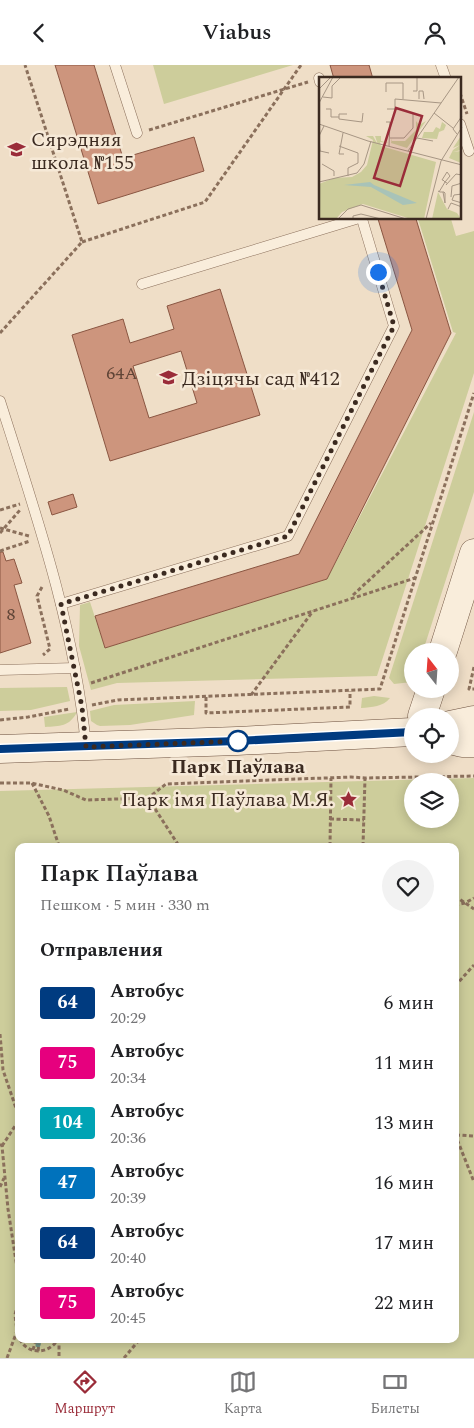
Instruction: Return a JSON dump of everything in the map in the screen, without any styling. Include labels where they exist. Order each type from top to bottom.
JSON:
[{"type":"main road","points":[[446,643],[474,553]]},
{"type":"main road","points":[[459,724],[474,721]]},
{"type":"main road","points":[[0,749],[237,741],[404,732]]},
{"type":"main road","points":[[459,742],[474,743]]},
{"type":"lane","points":[[115,65],[137,133]]},
{"type":"lane","points":[[465,123],[468,152]]},
{"type":"lane","points":[[142,284],[353,220]]},
{"type":"lane","points":[[61,604],[288,536],[394,326],[362,220]]},
{"type":"lane","points":[[0,401],[48,554],[61,604],[82,707],[86,747]]},
{"type":"lane","points":[[0,670],[75,667]]},
{"type":"path","points":[[25,65],[82,242]]},
{"type":"path","points":[[0,333],[82,242],[205,202],[301,65]]},
{"type":"path","points":[[137,133],[319,80]]},
{"type":"path","points":[[462,105],[465,123]]},
{"type":"path","points":[[0,720],[28,717],[118,700],[380,689],[474,393]]},
{"type":"path","points":[[0,510],[27,502],[0,533]]},
{"type":"path","points":[[351,597],[433,522]]},
{"type":"path","points":[[2,529],[30,536]]},
{"type":"path","points":[[0,551],[31,541]]},
{"type":"path","points":[[78,687],[351,597],[415,578]]},
{"type":"path","points":[[251,695],[314,609]]},
{"type":"path","points":[[474,667],[469,689],[474,689]]},
{"type":"path","points":[[206,697],[206,713],[350,707],[350,691]]},
{"type":"path","points":[[0,783],[31,783],[63,790],[86,800],[148,799],[166,784],[331,778],[474,776]]},
{"type":"path","points":[[330,843],[331,778]]},
{"type":"path","points":[[363,843],[365,778]]},
{"type":"path","points":[[31,783],[49,816],[58,843]]},
{"type":"path","points":[[148,799],[174,843]]},
{"type":"path","points":[[330,819],[364,821]]},
{"type":"path","points":[[459,904],[474,898]]},
{"type":"path","points":[[459,899],[474,909]]},
{"type":"path","points":[[460,981],[474,965]]},
{"type":"path","points":[[0,1034],[3,1070],[15,1107]]},
{"type":"path","points":[[15,1125],[1,1145],[15,1254]]},
{"type":"path","points":[[459,1135],[474,1136]]},
{"type":"path","points":[[459,1145],[474,1182]]},
{"type":"path","points":[[0,1187],[4,1178]]},
{"type":"path","points":[[8,1358],[15,1339]]},
{"type":"path","points":[[21,1343],[27,1348],[38,1351],[52,1347],[55,1343]]},
{"type":"path","points":[[33,1350],[37,1343],[38,1351]]},
{"type":"path","points":[[58,1343],[59,1358]]},
{"type":"path","points":[[124,1358],[137,1343]]},
{"type":"green space","points":[[153,65],[293,65],[164,104]]},
{"type":"green space","points":[[418,220],[451,220],[456,236],[474,231],[474,373],[377,676],[117,683],[91,690],[79,646],[80,605],[90,602],[105,648],[327,579],[456,333],[453,332]]},
{"type":"green space","points":[[474,412],[474,492],[426,643],[404,643],[404,683],[394,684],[389,678]]},
{"type":"green space","points":[[67,687],[70,701],[31,710],[0,711],[0,688]]},
{"type":"green space","points":[[374,696],[390,698],[381,705],[361,708],[362,698]]},
{"type":"green space","points":[[195,701],[194,715],[130,725],[100,726],[91,721],[90,711],[114,705]]},
{"type":"green space","points":[[77,712],[71,721],[67,723],[60,726],[45,727],[44,717]]},
{"type":"green space","points":[[459,778],[474,778],[474,1358],[0,1358],[0,791],[404,780],[404,828],[459,828]]},
{"type":"building","points":[[55,65],[94,65],[123,158],[194,137],[204,171],[98,204]]},
{"type":"building","points":[[330,65],[369,65],[372,77],[333,77]]},
{"type":"building","points":[[378,220],[416,220],[451,333],[327,579],[105,648],[95,616],[299,554],[412,330]]},
{"type":"building","points":[[220,289],[260,415],[110,461],[72,335],[123,319],[130,343],[174,329],[167,306]],"holes":[[[181,351],[197,403],[149,418],[133,366]]]},
{"type":"building","points":[[73,494],[77,507],[52,515],[48,502]]},
{"type":"building","points":[[0,552],[3,552],[6,561],[14,559],[22,583],[14,585],[31,643],[0,653]]},
{"type":"bus line","name":"64","points":[[0,749],[237,741],[404,732]]},
{"type":"place","name":"Сярэдняя школа №155","points":[[17,150]]},
{"type":"place","name":"Дзіцячы сад №412","points":[[168,378]]},
{"type":"place","name":"Парк Паўлава","points":[[238,741]]},
{"type":"place","name":"Парк імя Паўлава М.Я.","points":[[348,799]]},
{"type":"route","points":[[238,741],[86,747],[82,707],[61,604],[288,536],[394,326],[378,272]]}]
